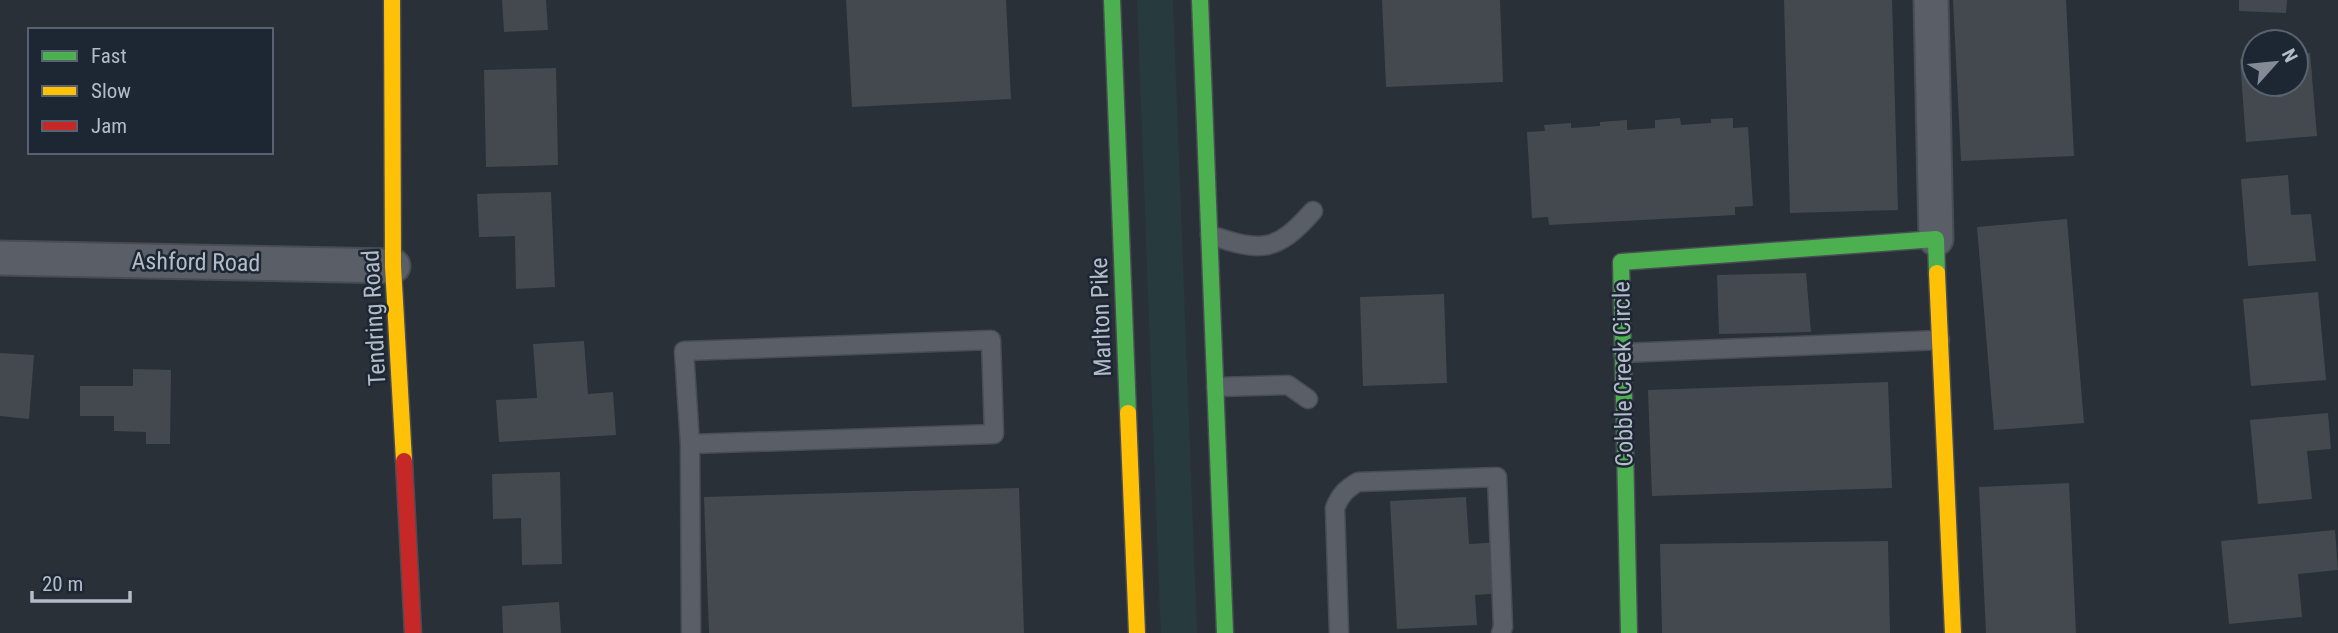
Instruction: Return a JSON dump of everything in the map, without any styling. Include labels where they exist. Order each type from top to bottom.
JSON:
[{"type":"main road","name":"Tendring Road","points":[[392,0],[393,267],[413,633]]},
{"type":"main road","name":"Marlton Pike","points":[[1112,0],[1137,633]]},
{"type":"main road","points":[[1200,0],[1225,633]]},
{"type":"main road","points":[[1936,239],[1953,633]]},
{"type":"main road","name":"Cobble Creek Circle","points":[[1629,633],[1621,262],[1936,239]]},
{"type":"street","points":[[1931,0],[1936,239]]},
{"type":"street","name":"Ashford Road","points":[[0,258],[393,267]]},
{"type":"lane","points":[[1210,235],[1238,244],[1266,246],[1281,241],[1294,232],[1313,211]]},
{"type":"lane","points":[[690,444],[994,434],[991,340],[684,351],[690,444],[691,633]]},
{"type":"lane","points":[[1623,353],[1940,340]]},
{"type":"lane","points":[[1216,387],[1288,385],[1308,399]]},
{"type":"lane","points":[[1339,633],[1335,508],[1339,497],[1348,488],[1359,482],[1497,477],[1501,633]]},
{"type":"green space","points":[[1137,0],[1173,0],[1197,633],[1161,633]]},
{"type":"building","points":[[502,0],[546,0],[548,30],[504,32]]},
{"type":"building","points":[[846,0],[1006,0],[1011,99],[852,107]]},
{"type":"building","points":[[1382,0],[1500,0],[1503,82],[1386,87]]},
{"type":"building","points":[[1784,0],[1892,0],[1898,210],[1790,213]]},
{"type":"building","points":[[1953,0],[2066,0],[2074,156],[1961,161]]},
{"type":"building","points":[[2239,0],[2287,0],[2286,13],[2239,11]]},
{"type":"building","points":[[2310,53],[2317,136],[2246,142],[2243,98],[2310,98]]},
{"type":"building","points":[[556,68],[558,165],[486,167],[484,70]]},
{"type":"building","points":[[1680,118],[1681,125],[1733,118],[1733,128],[1748,127],[1753,206],[1735,207],[1735,215],[1549,225],[1548,217],[1532,218],[1527,132],[1545,131],[1544,125],[1571,123],[1571,128],[1600,126],[1600,122],[1627,120],[1627,130],[1655,128],[1655,120]]},
{"type":"building","points":[[2288,175],[2291,215],[2311,214],[2316,261],[2248,266],[2241,179]]},
{"type":"building","points":[[551,192],[555,287],[516,289],[515,236],[479,237],[477,194]]},
{"type":"building","points":[[2067,219],[2084,423],[1994,430],[1977,227]]},
{"type":"building","points":[[1806,273],[1811,332],[1719,334],[1717,275]]},
{"type":"building","points":[[2318,292],[2326,380],[2251,386],[2243,299]]},
{"type":"building","points":[[1444,294],[1447,383],[1363,386],[1360,297]]},
{"type":"building","points":[[584,341],[588,394],[613,392],[616,435],[499,442],[496,400],[537,398],[533,344]]},
{"type":"building","points":[[0,353],[34,355],[29,419],[0,416]]},
{"type":"building","points":[[133,369],[171,370],[170,444],[146,444],[146,432],[114,431],[114,416],[80,416],[80,386],[133,386]]},
{"type":"building","points":[[1888,382],[1892,488],[1652,496],[1648,390]]},
{"type":"building","points":[[2328,413],[2331,449],[2307,451],[2312,499],[2258,504],[2250,420]]},
{"type":"building","points":[[560,472],[562,564],[522,565],[521,518],[493,519],[492,474]]},
{"type":"building","points":[[2069,483],[2076,633],[1986,633],[1979,487]]},
{"type":"building","points":[[1019,488],[1024,633],[709,633],[704,497]]},
{"type":"building","points":[[1466,497],[1469,544],[1501,542],[1504,593],[1475,595],[1477,625],[1397,629],[1390,501]]},
{"type":"building","points":[[2335,530],[2338,570],[2298,574],[2302,617],[2229,624],[2221,541]]},
{"type":"building","points":[[1888,541],[1890,633],[1662,633],[1660,544]]},
{"type":"building","points":[[559,602],[561,633],[503,633],[502,606]]},
{"type":"traffic: fast","points":[[1112,0],[1128,413]]},
{"type":"traffic: fast","points":[[1200,0],[1225,633]]},
{"type":"traffic: fast","points":[[1629,633],[1621,262],[1936,239],[1937,273]]},
{"type":"traffic: slow","points":[[392,0],[393,266],[404,461]]},
{"type":"traffic: slow","points":[[1937,273],[1953,633]]},
{"type":"traffic: slow","points":[[1128,413],[1137,633]]},
{"type":"traffic: jam","points":[[404,461],[413,633]]}]
